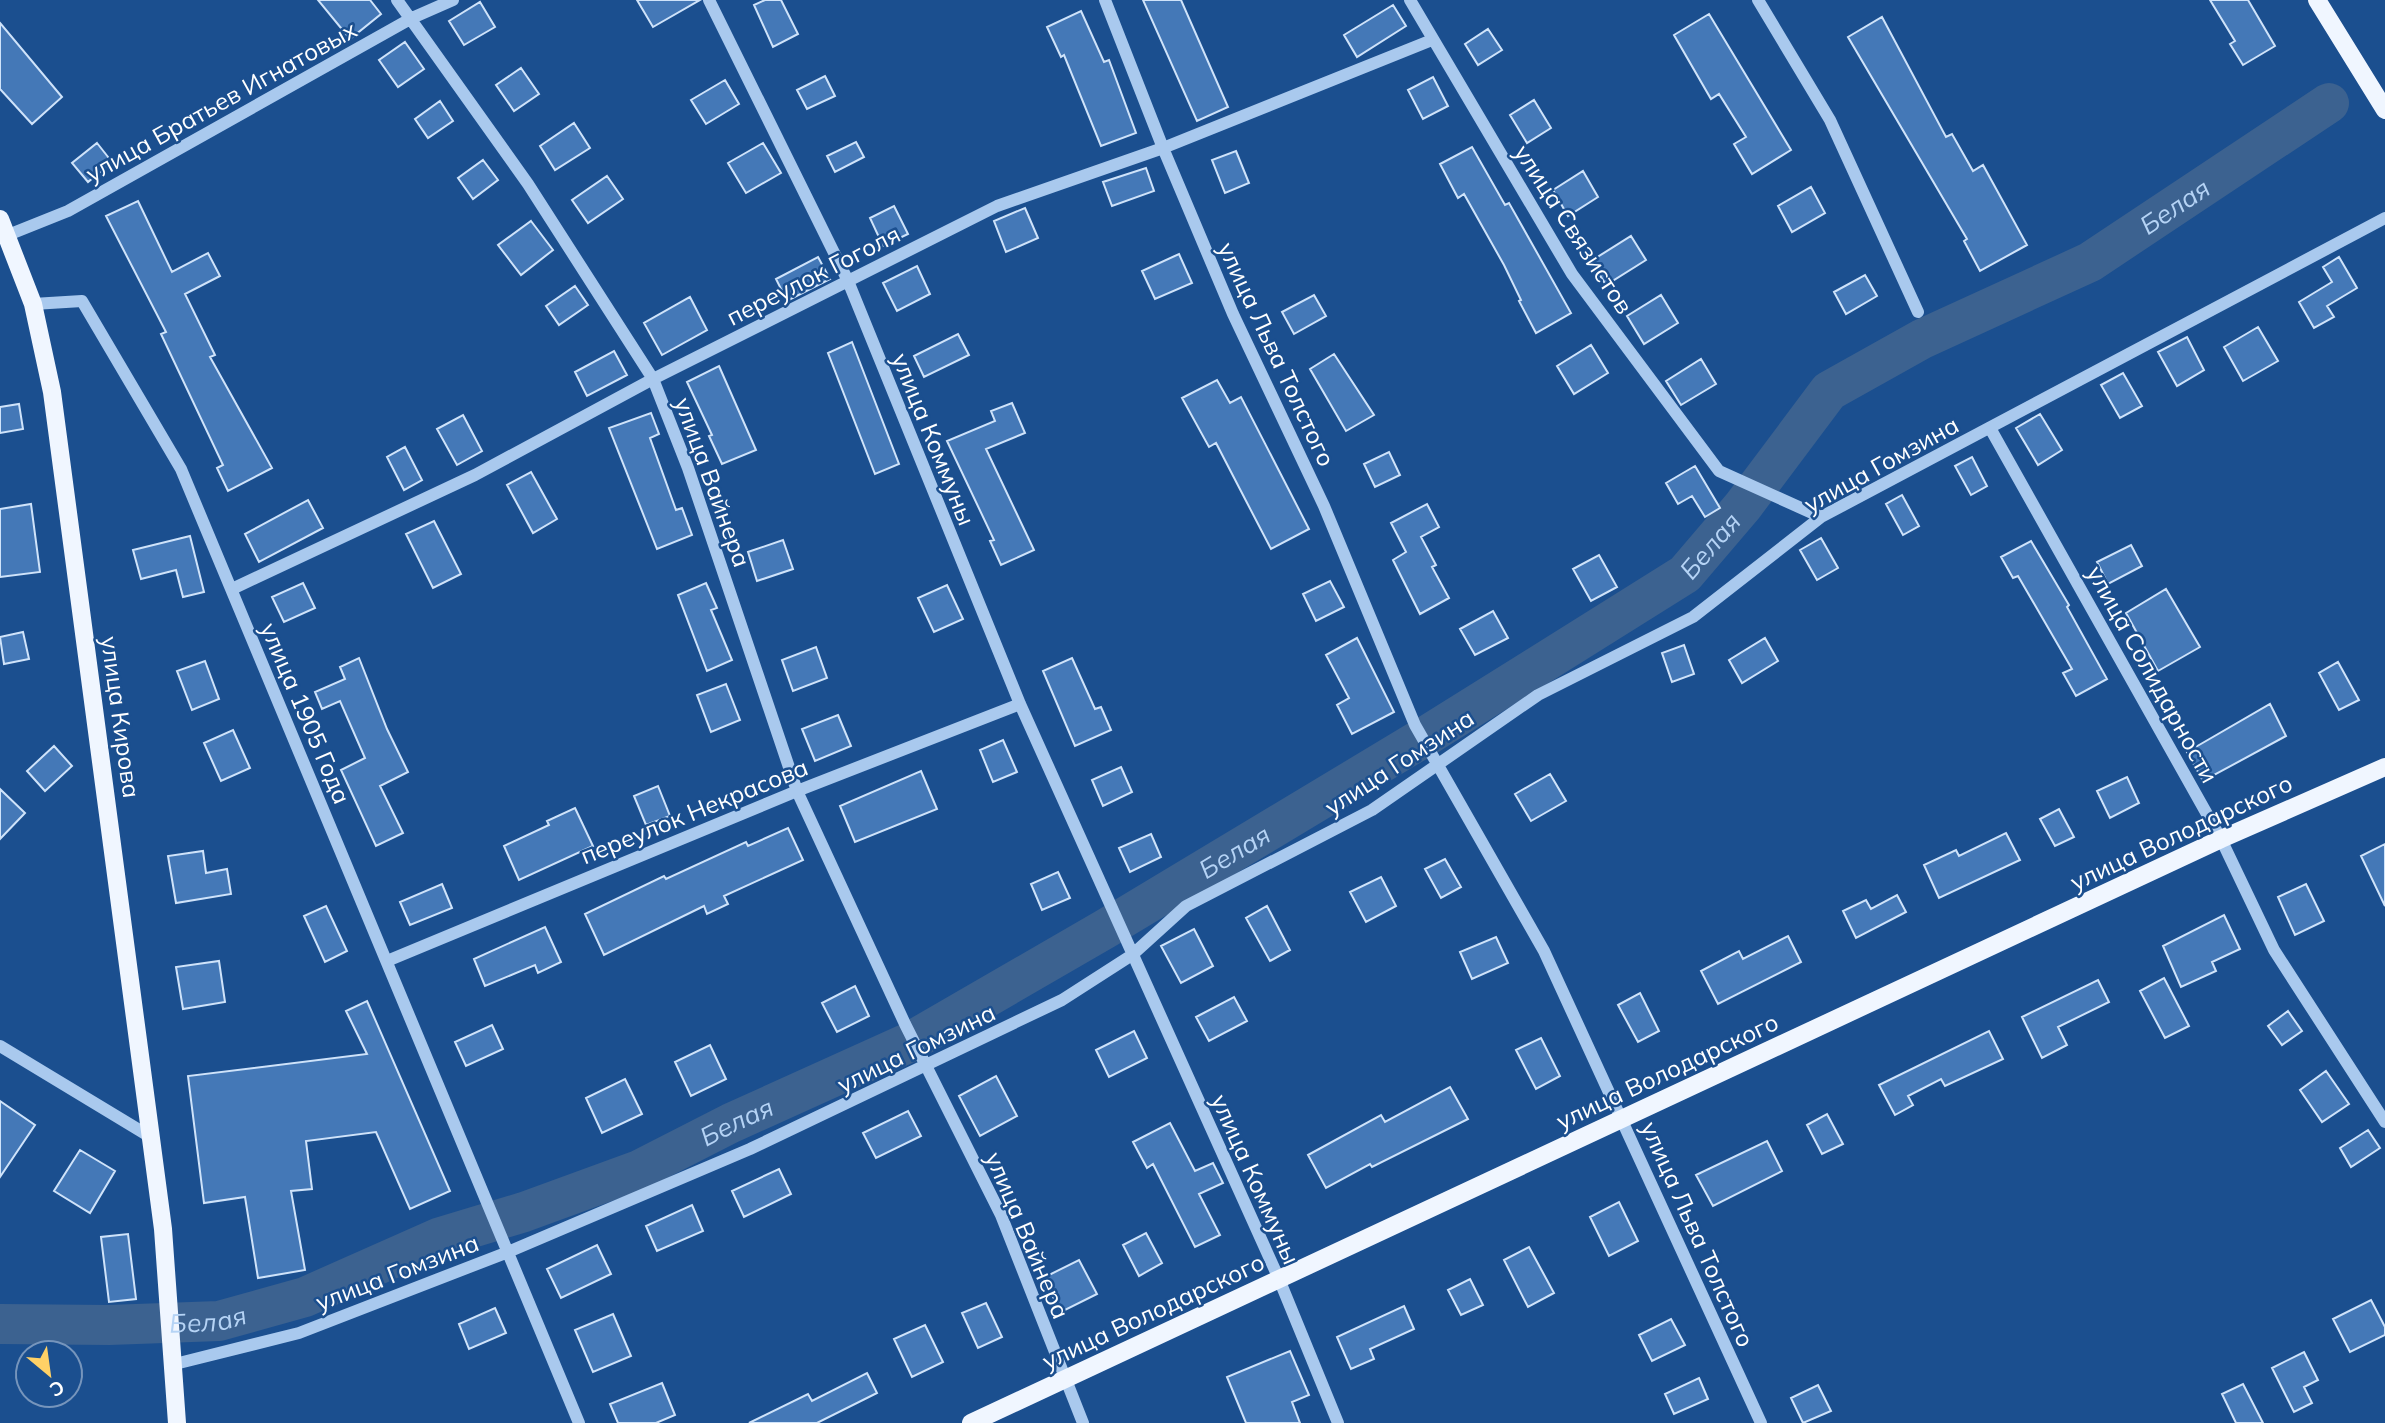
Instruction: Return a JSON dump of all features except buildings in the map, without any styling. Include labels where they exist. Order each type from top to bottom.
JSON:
[{"type":"main road","points":[[2317,0],[2385,110]]},
{"type":"main road","name":"улица Кирова","points":[[4,227],[33,304],[52,392],[163,1228],[177,1423]]},
{"type":"main road","name":"улица Володарского","points":[[971,1423],[2221,839],[2385,767]]},
{"type":"street","name":"улица Вайнера","points":[[397,0],[528,184],[653,379],[688,468],[797,791],[905,1024],[1002,1216],[1083,1423]]},
{"type":"street","name":"улица Братьев Игнатовых","points":[[4,227],[68,212],[412,18],[453,0]]},
{"type":"street","name":"улица Коммуны","points":[[709,0],[848,281],[1020,704],[1105,900],[1279,1279],[1338,1423]]},
{"type":"street","name":"улица Льва Толстого","points":[[1105,0],[1163,148],[1233,314],[1324,506],[1415,725],[1544,951],[1761,1423]]},
{"type":"street","name":"улица Связистов","points":[[1410,0],[1572,274],[1719,471],[1821,517]]},
{"type":"street","points":[[1758,0],[1830,120],[1918,312]]},
{"type":"street","name":"переулок Гоголя","points":[[232,589],[475,475],[653,379],[997,206],[1163,148],[1432,40]]},
{"type":"street","name":"улица Гомзина","points":[[171,1365],[299,1332],[508,1252],[750,1149],[1062,1000],[1132,955],[1186,905],[1372,810],[1538,695],[1693,617],[1821,517],[2385,218]]},
{"type":"street","name":"улица 1905 Года","points":[[33,304],[82,302],[181,469],[508,1252]]},
{"type":"street","name":"улица Солидарности","points":[[1990,428],[2221,839],[2274,950],[2385,1122]]},
{"type":"street","name":"переулок Некрасова","points":[[387,961],[797,791],[1020,704]]},
{"type":"street","points":[[0,1046],[149,1136]]},
{"type":"street","points":[[508,1252],[579,1423]]},
{"type":"waterway","name":"Белая","points":[[0,1324],[109,1325],[219,1321],[305,1297],[438,1238],[524,1212],[639,1170],[731,1123],[908,1043],[1105,929],[1431,733],[1685,574],[1743,506],[1829,391],[1922,339],[2090,262],[2329,103]]}]
